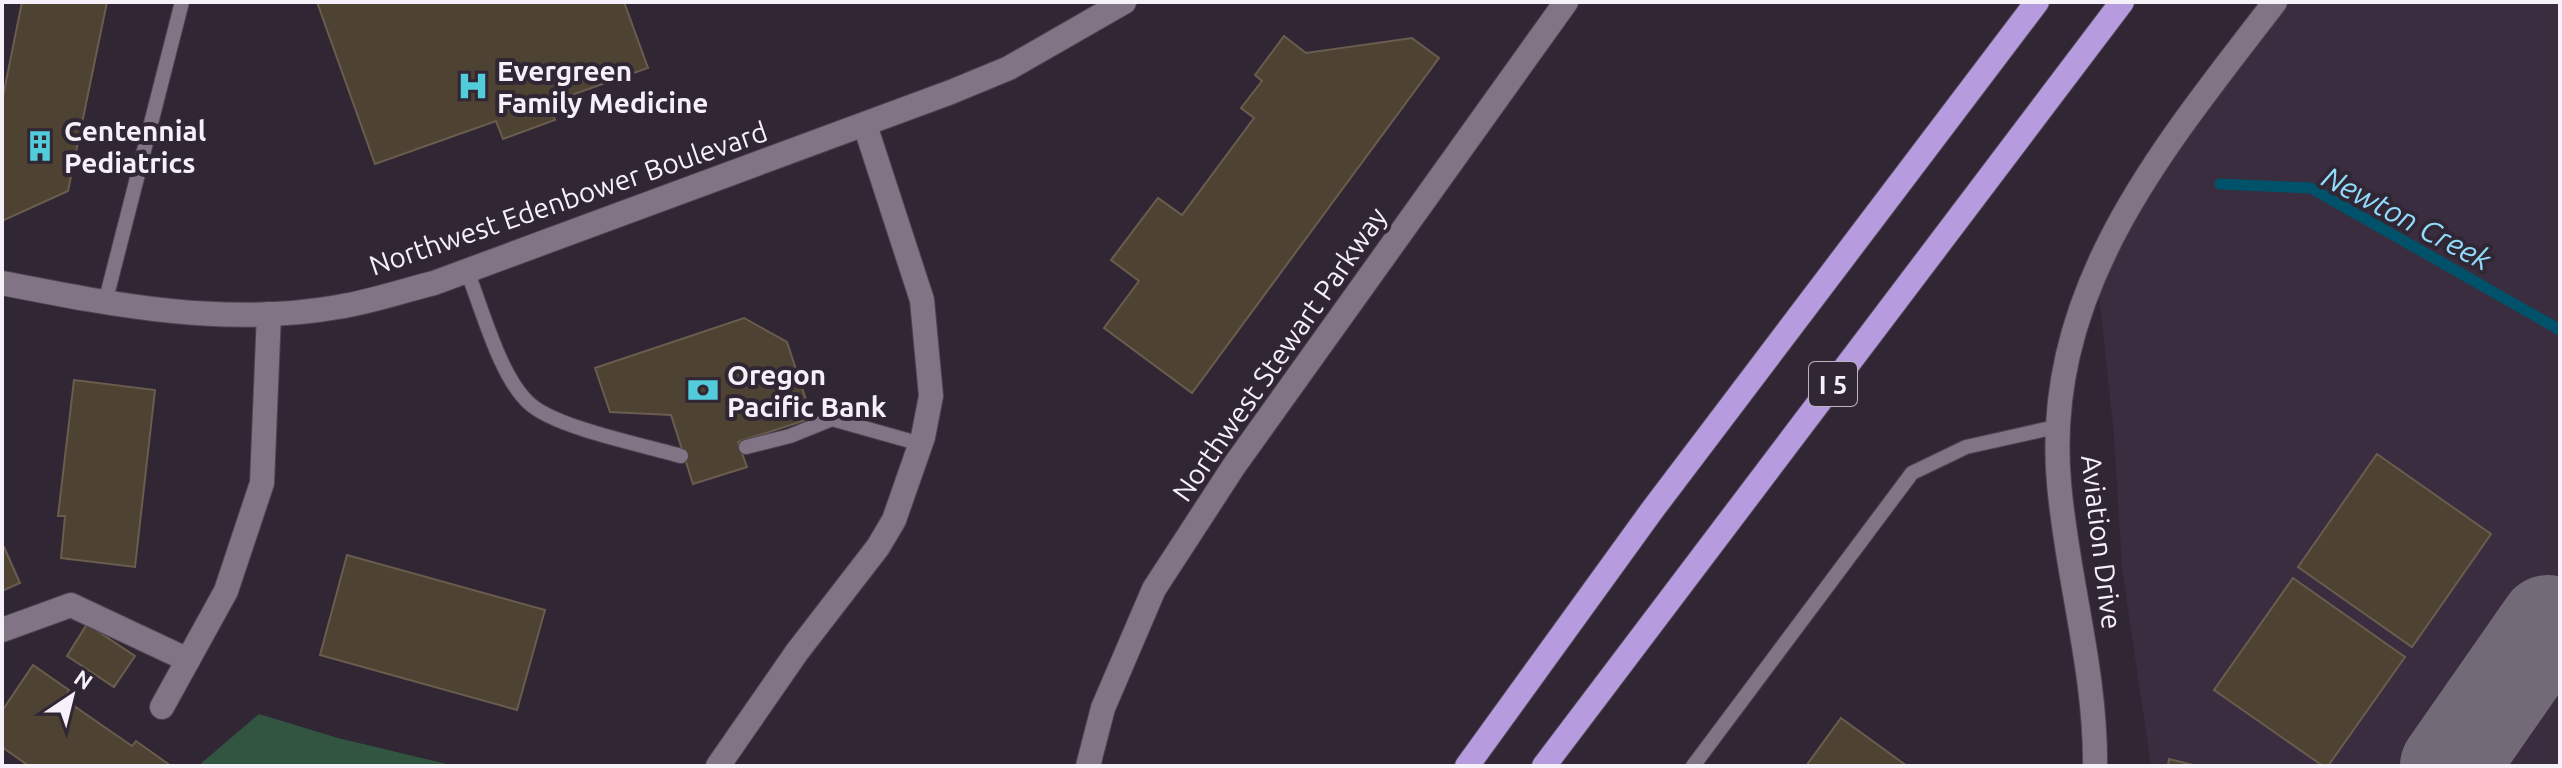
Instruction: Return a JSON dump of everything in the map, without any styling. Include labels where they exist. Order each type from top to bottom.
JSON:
[{"type":"highway","name":"I 5","points":[[1467,766],[1663,496],[2037,2]]},
{"type":"highway","name":"I 5","points":[[1544,766],[2122,2]]},
{"type":"street","name":"Northwest Edenbower Boulevard","points":[[2,283],[105,303],[203,315],[269,314],[339,307],[467,271],[865,125],[1009,68],[1124,2]]},
{"type":"street","name":"Northwest Stewart Parkway","points":[[1088,766],[1103,708],[1154,589],[1234,466],[1566,2]]},
{"type":"street","name":"Aviation Drive","points":[[2095,766],[2088,659],[2059,481],[2060,426],[2066,372],[2096,268],[2120,217],[2155,160],[2275,2]]},
{"type":"street","points":[[718,766],[797,652],[878,547],[894,520],[921,444],[931,396],[922,300],[865,125]]},
{"type":"street","points":[[162,707],[226,591],[262,483],[269,314]]},
{"type":"street","points":[[2,630],[71,605],[188,660]]},
{"type":"lane","points":[[105,303],[182,2]]},
{"type":"lane","points":[[467,271],[516,387],[530,404],[552,418],[681,456]]},
{"type":"lane","points":[[746,447],[790,436],[832,419],[921,444]]},
{"type":"lane","points":[[1693,766],[1912,473],[1966,447],[2060,426]]},
{"type":"shaded area","points":[[2275,2],[2560,2],[2560,766],[2151,766],[2122,568],[2114,435],[2096,268]]},
{"type":"green space","points":[[259,714],[338,738],[455,766],[198,766]]},
{"type":"building","name":"Centennial Pediatrics","points":[[22,2],[107,2],[68,191],[2,221],[2,101]]},
{"type":"building","name":"Evergreen Family Medicine","points":[[317,2],[624,2],[648,68],[549,103],[555,120],[503,139],[496,121],[375,164]]},
{"type":"building","points":[[1284,36],[1306,53],[1412,38],[1439,58],[1192,393],[1104,328],[1139,281],[1111,260],[1158,198],[1182,215],[1254,118],[1241,108],[1262,81],[1255,75]]},
{"type":"building","name":"Oregon Pacific Bank","points":[[744,318],[787,342],[812,418],[738,442],[747,467],[693,484],[671,415],[610,412],[595,368]]},
{"type":"building","points":[[74,380],[155,390],[135,567],[61,558],[65,516],[58,516]]},
{"type":"building","points":[[2377,454],[2491,534],[2412,647],[2298,567]]},
{"type":"building","points":[[2,548],[20,583],[2,591]]},
{"type":"building","points":[[347,555],[545,610],[517,710],[320,655]]},
{"type":"building","points":[[2293,578],[2405,657],[2328,766],[2323,766],[2214,690]]},
{"type":"building","points":[[87,624],[135,656],[114,687],[67,656]]},
{"type":"building","points":[[33,665],[69,690],[64,699],[132,746],[136,741],[171,766],[29,766],[2,747],[2,711]]},
{"type":"building","points":[[1841,718],[1907,766],[1806,766]]},
{"type":"building","points":[[2169,759],[2197,766],[2168,766]]},
{"type":"waterway","name":"Newton Creek","points":[[2220,184],[2311,188],[2560,330]]},
{"type":"taxiway","points":[[2449,766],[2548,624]]},
{"type":"place","name":"Evergreen Family Medicine","points":[[473,86]]},
{"type":"place","name":"Centennial Pediatrics","points":[[40,146]]},
{"type":"place","name":"Oregon Pacific Bank","points":[[703,390]]}]
